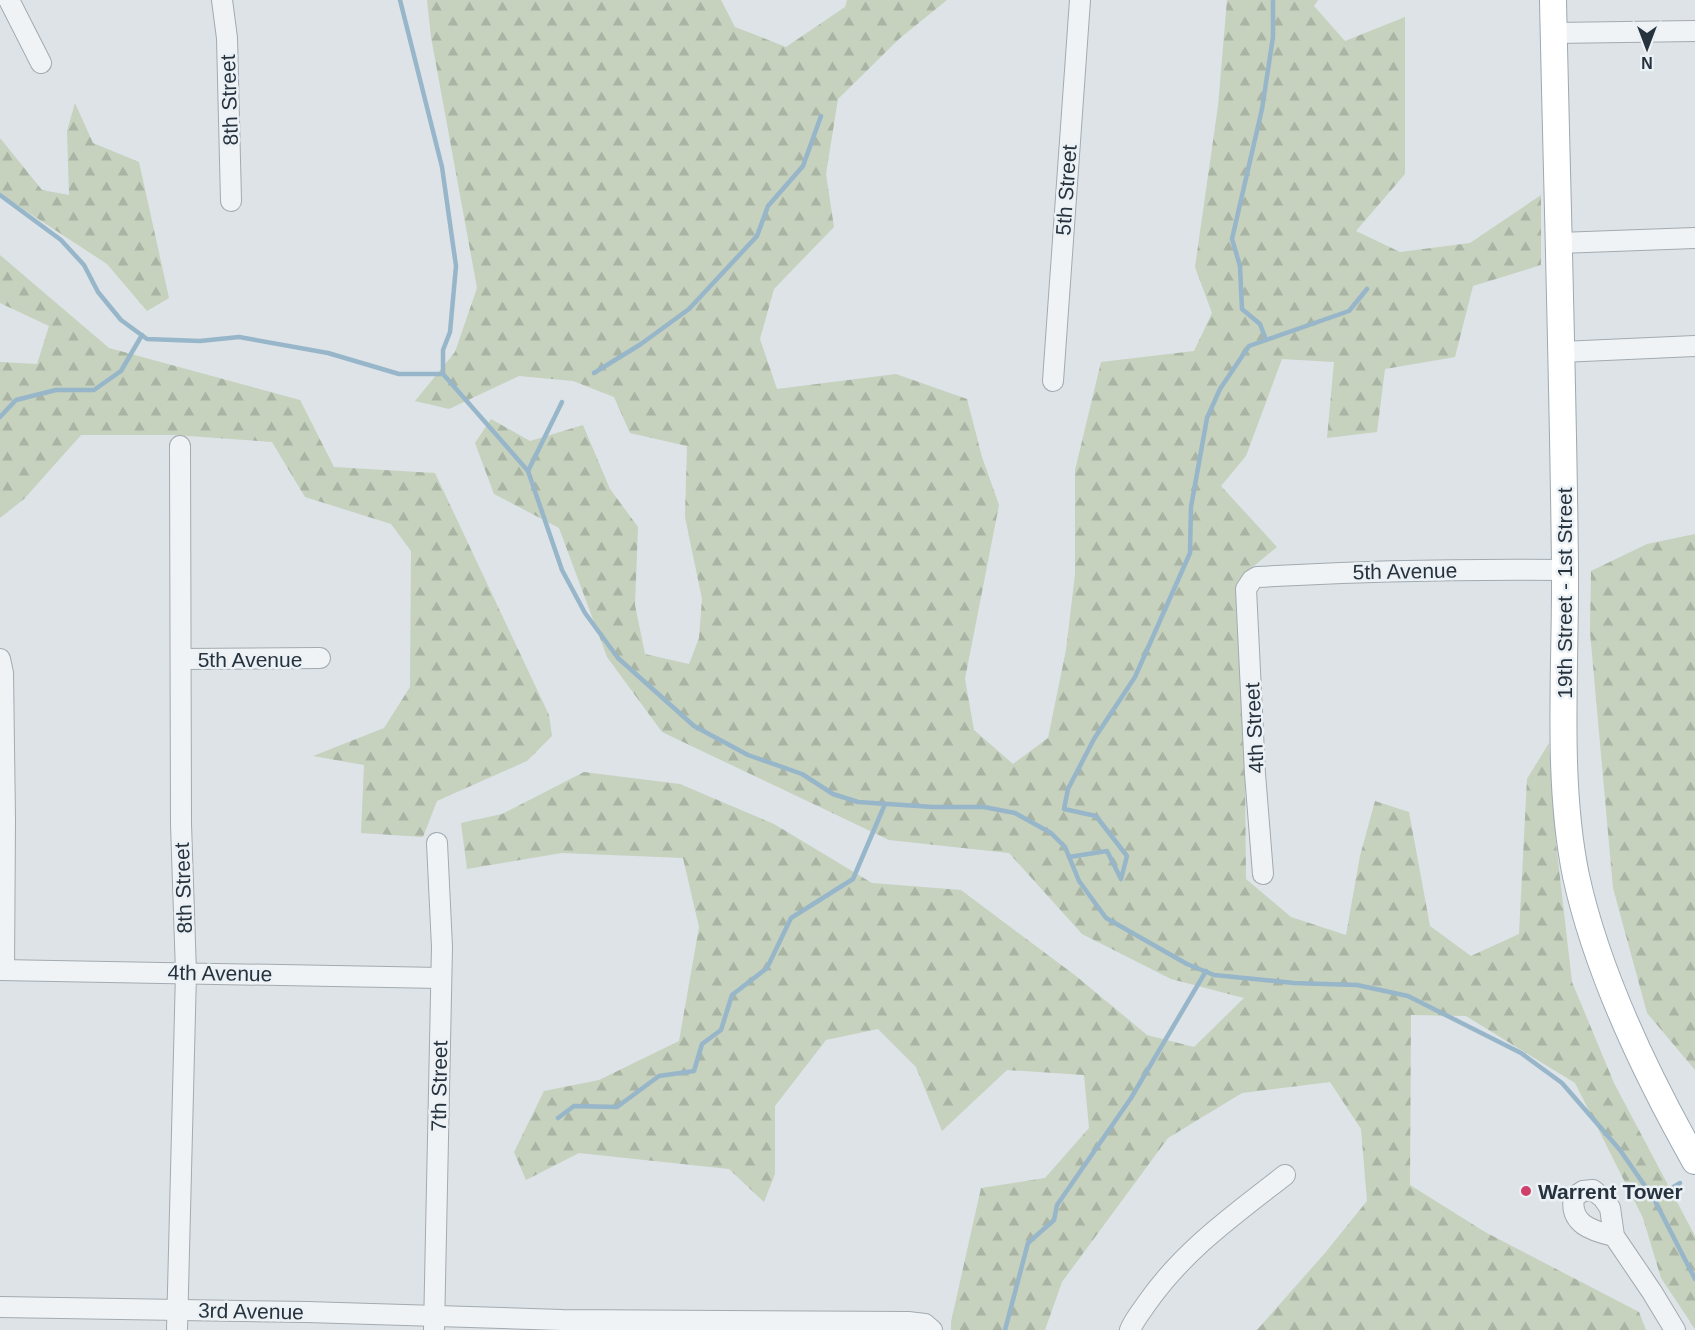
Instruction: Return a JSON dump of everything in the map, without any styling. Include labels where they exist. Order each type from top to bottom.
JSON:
[{"type":"main road","name":"19th Street - 1st Street","points":[[1553,0],[1565,570],[1565,771],[1571,848],[1577,880],[1605,970],[1672,1122],[1695,1161]]},
{"type":"street","points":[[9,0],[41,63]]},
{"type":"street","name":"8th Street","points":[[222,0],[227,38],[231,201]]},
{"type":"street","name":"5th Street","points":[[1053,381],[1080,0]]},
{"type":"street","points":[[1554,33],[1695,31]]},
{"type":"street","points":[[1559,243],[1695,238]]},
{"type":"street","points":[[1561,352],[1695,346]]},
{"type":"street","name":"8th Street","points":[[177,1330],[186,973],[181,824],[180,446]]},
{"type":"street","name":"5th Avenue","points":[[1248,584],[1257,577],[1302,574],[1400,570],[1565,570]]},
{"type":"street","name":"4th Street","points":[[1248,584],[1246,589],[1255,774],[1263,873]]},
{"type":"street","name":"5th Avenue","points":[[181,659],[320,658]]},
{"type":"street","points":[[0,659],[3,673],[5,786],[2,970]]},
{"type":"street","name":"7th Street","points":[[434,1323],[442,947],[437,843]]},
{"type":"street","name":"4th Avenue","points":[[2,970],[441,978]]},
{"type":"street","points":[[1130,1330],[1154,1293],[1181,1262],[1208,1235],[1285,1175]]},
{"type":"street","points":[[1614,1236],[1675,1330]]},
{"type":"street","name":"3rd Avenue","points":[[0,1307],[178,1310],[434,1323],[690,1326],[908,1322],[925,1324],[932,1330]]},
{"type":"green space","points":[[427,0],[721,0],[735,27],[786,47],[845,7],[847,0],[947,0],[899,39],[838,99],[826,174],[834,227],[774,289],[760,339],[777,389],[896,374],[967,399],[982,457],[999,505],[965,679],[974,730],[1013,764],[1048,738],[1066,650],[1075,574],[1075,470],[1101,362],[1194,351],[1212,313],[1195,267],[1218,106],[1227,0],[1318,0],[1314,6],[1345,41],[1405,17],[1405,174],[1356,231],[1400,252],[1470,243],[1541,195],[1541,265],[1473,286],[1455,357],[1385,369],[1377,432],[1327,438],[1334,362],[1282,359],[1246,456],[1221,486],[1277,547],[1243,575],[1246,879],[1291,917],[1346,935],[1360,856],[1375,801],[1409,812],[1430,926],[1471,956],[1519,934],[1527,779],[1549,743],[1556,843],[1572,982],[1614,1083],[1695,1236],[1695,1329],[1661,1278],[1643,1218],[1575,1083],[1466,1016],[1411,1015],[1410,1185],[1485,1232],[1639,1312],[1646,1330],[1257,1330],[1367,1201],[1361,1129],[1330,1082],[1242,1093],[1168,1138],[1062,1282],[1045,1330],[951,1330],[951,1322],[981,1188],[1045,1178],[1089,1128],[1084,1075],[1007,1070],[942,1131],[916,1067],[878,1029],[826,1040],[775,1106],[775,1174],[764,1202],[729,1169],[579,1153],[526,1180],[514,1152],[544,1091],[599,1080],[679,1041],[699,927],[683,858],[562,853],[467,869],[461,823],[502,814],[584,772],[680,784],[774,824],[872,883],[961,890],[1076,976],[1147,1035],[1194,1047],[1244,998],[1171,979],[1082,934],[1009,853],[889,840],[662,732],[607,657],[559,528],[494,494],[475,443],[491,419],[530,441],[583,425],[610,489],[638,527],[635,605],[645,654],[689,664],[699,638],[702,599],[685,517],[687,446],[630,433],[614,397],[573,381],[519,376],[449,409],[415,401],[455,352],[477,288],[431,37]]},
{"type":"green space","points":[[75,103],[93,143],[139,162],[169,298],[147,311],[107,264],[0,194],[0,138],[42,190],[69,195],[67,131]]},
{"type":"green space","points":[[0,255],[109,348],[300,400],[334,467],[435,473],[549,715],[552,736],[527,761],[437,801],[423,837],[361,833],[364,765],[313,756],[384,728],[410,687],[411,551],[391,524],[305,497],[272,442],[174,435],[81,435],[24,499],[0,518],[0,362],[37,364],[49,326],[0,303]]},
{"type":"green space","points":[[1695,534],[1695,1070],[1647,1013],[1613,888],[1590,632],[1591,571],[1647,544]]},
{"type":"waterway","points":[[400,0],[442,167],[456,266],[450,332],[443,350],[443,374],[528,471],[562,570],[585,613],[618,658],[694,726],[748,755],[802,774],[833,794],[858,802],[933,807],[984,807],[1015,813],[1051,833],[1065,847],[1079,881],[1106,918],[1187,964],[1214,975],[1294,983],[1357,985],[1408,996],[1521,1053],[1562,1083],[1620,1150],[1654,1199],[1695,1279]]},
{"type":"waterway","points":[[1266,340],[1260,324],[1242,309],[1240,266],[1232,239],[1262,109],[1273,37],[1273,0]]},
{"type":"waterway","points":[[594,373],[641,344],[689,309],[757,236],[768,206],[803,166],[821,116]]},
{"type":"waterway","points":[[0,195],[61,240],[84,265],[98,292],[121,320],[147,339],[200,341],[239,337],[328,353],[399,374],[443,374]]},
{"type":"waterway","points":[[1069,857],[1107,851],[1121,879],[1127,856],[1096,816],[1064,809],[1068,789],[1094,739],[1135,677],[1190,553],[1191,507],[1207,418],[1220,389],[1249,346],[1349,311],[1367,289]]},
{"type":"waterway","points":[[0,417],[16,400],[56,390],[94,390],[121,371],[142,335]]},
{"type":"waterway","points":[[528,471],[562,402]]},
{"type":"waterway","points":[[558,1118],[574,1106],[617,1107],[659,1076],[694,1071],[702,1044],[721,1030],[732,995],[767,968],[791,918],[853,879],[885,804]]},
{"type":"waterway","points":[[1005,1330],[1028,1243],[1054,1220],[1057,1205],[1131,1098],[1206,971]]},
{"type":"waterway","points":[[1654,1199],[1680,1183]]},
{"type":"place","name":"Warrent Tower","points":[[1526,1191]]}]
